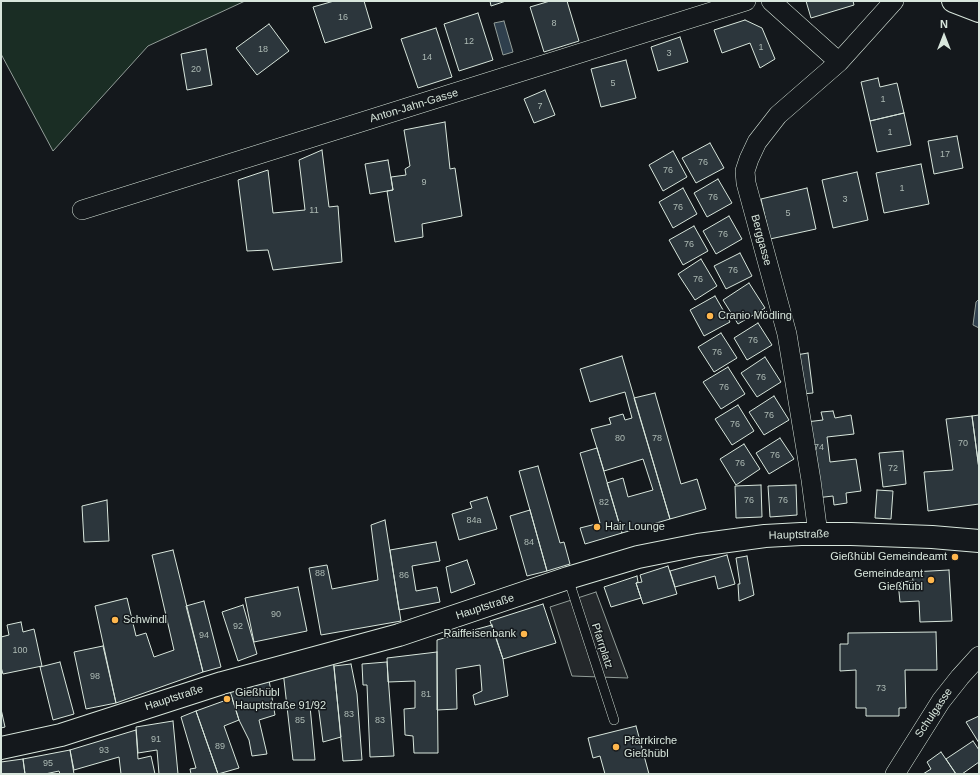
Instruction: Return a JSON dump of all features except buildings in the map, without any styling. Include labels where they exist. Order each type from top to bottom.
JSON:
[{"type":"street","name":"Anton-Jahn-Gasse","points":[[82,210],[746,1]]},
{"type":"street","points":[[771,1],[839,62]]},
{"type":"street","name":"Berggasse","points":[[818,534],[811,480],[787,334],[746,183],[745,171],[757,142],[778,116],[839,62],[894,1]]},
{"type":"street","points":[[952,1],[979,11]]},
{"type":"street","name":"Hauptstraße","points":[[1,748],[61,735],[222,683],[399,635],[568,578],[638,557],[698,545],[765,536],[818,534],[932,537],[979,541]]},
{"type":"street","name":"Schulgasse","points":[[894,774],[941,701],[960,676],[979,656]]},
{"type":"lane","name":"Pfarrplatz","points":[[568,578],[614,720]]},
{"type":"green space","points":[[1,1],[245,1],[148,46],[53,151],[1,54]]},
{"type":"shaded area","points":[[596,592],[628,678],[572,676],[550,607]]},
{"type":"water","points":[[504,21],[513,52],[503,55],[494,23]]},
{"type":"water","points":[[979,299],[979,328],[973,325],[976,302]]},
{"type":"place","name":"Cranio Mödling","points":[[710,316]]},
{"type":"place","name":"Hair Lounge","points":[[597,527]]},
{"type":"place","name":"Gießhübl Gemeindeamt","points":[[955,557]]},
{"type":"place","name":"Gemeindeamt Gießhübl","points":[[931,580]]},
{"type":"place","name":"Schwindl","points":[[115,620]]},
{"type":"place","name":"Raiffeisenbank","points":[[524,634]]},
{"type":"place","name":"Gießhübl Hauptstraße 91/92","points":[[227,699]]},
{"type":"place","name":"Pfarrkirche Gießhübl","points":[[616,747]]}]
